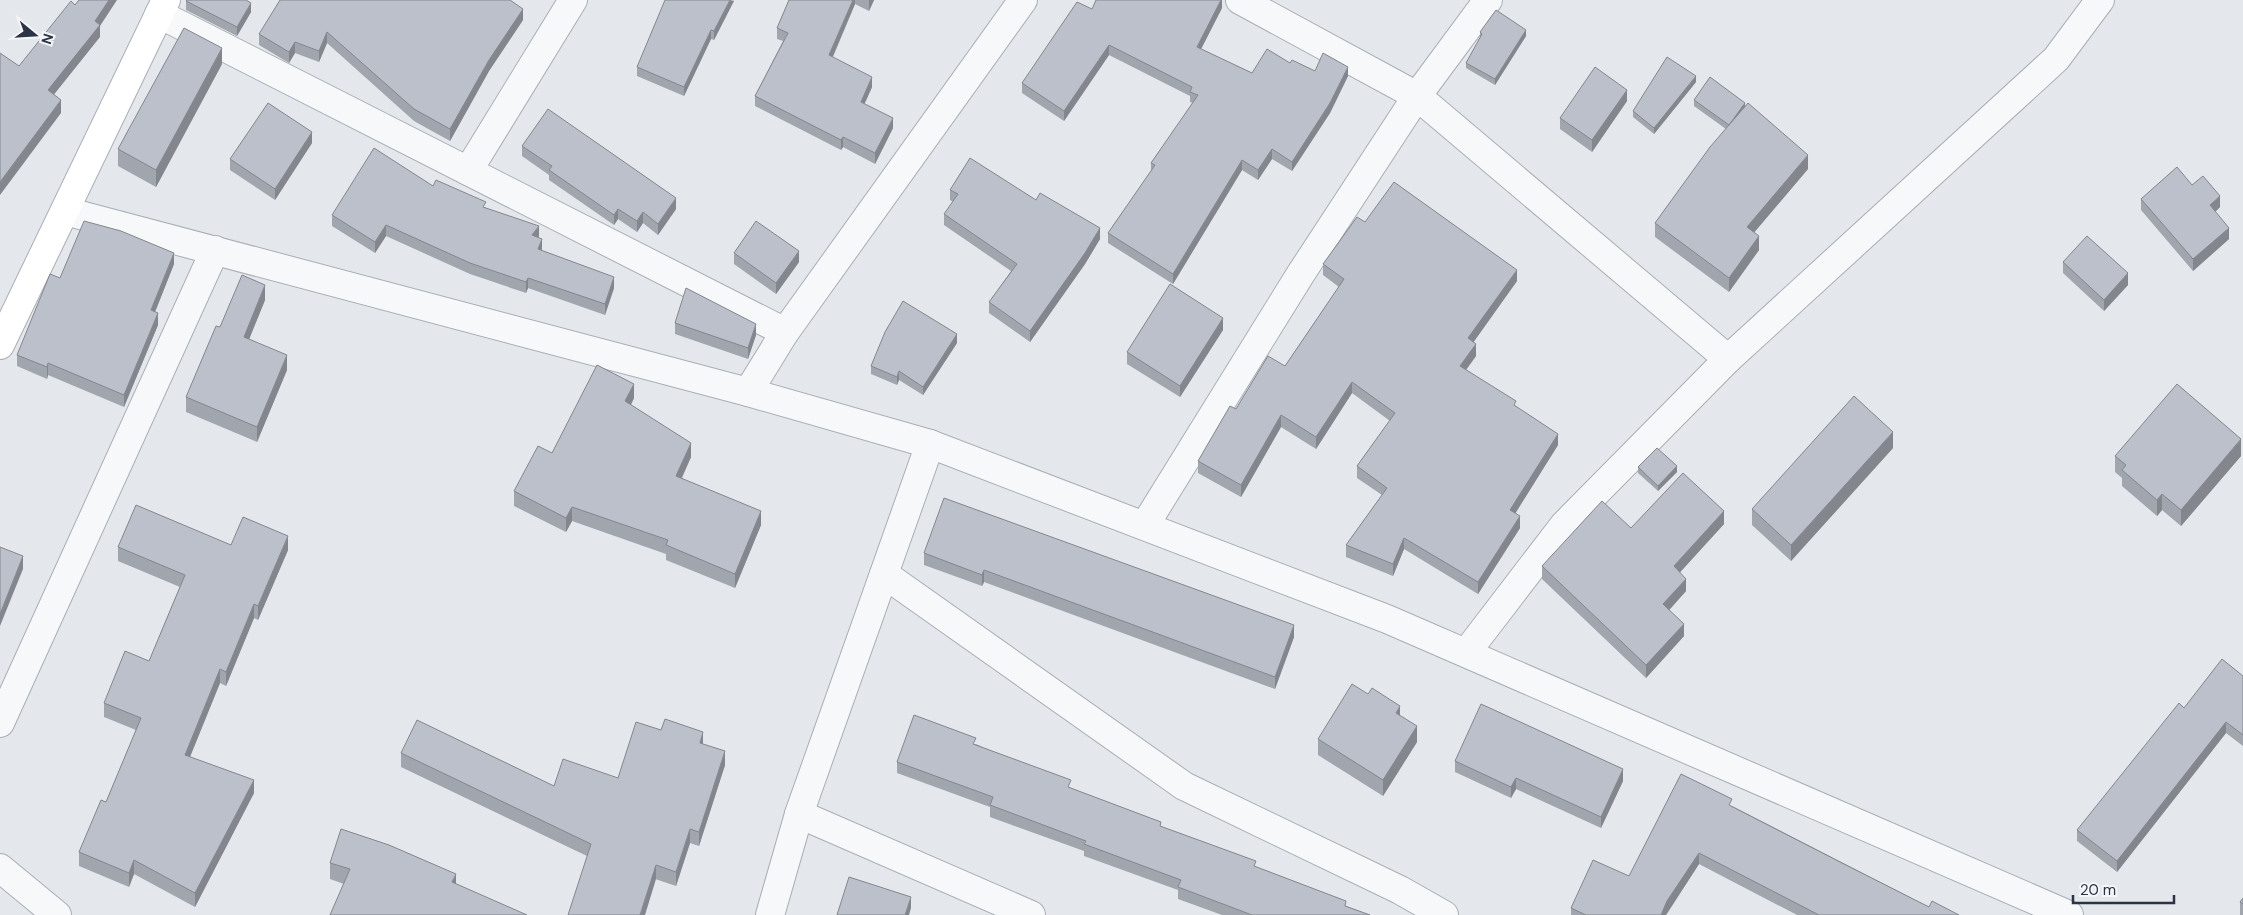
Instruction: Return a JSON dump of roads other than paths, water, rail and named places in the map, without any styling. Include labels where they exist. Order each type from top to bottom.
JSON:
[{"type":"street","points":[[468,171],[573,0]]},
{"type":"street","points":[[748,392],[785,332],[1023,0]]},
{"type":"street","points":[[1240,0],[1417,96],[1728,359]]},
{"type":"street","points":[[1145,525],[1300,275],[1417,96],[1488,0]]},
{"type":"street","points":[[1466,654],[1564,525],[1728,359],[2056,58],[2100,0]]},
{"type":"street","points":[[0,345],[163,7],[468,171],[785,332]]},
{"type":"street","points":[[65,211],[748,392],[930,444],[1386,619],[2069,915]]},
{"type":"street","points":[[0,723],[215,250]]},
{"type":"street","points":[[770,915],[799,814],[930,444]]},
{"type":"street","points":[[884,574],[1184,786],[1400,890],[1444,915]]},
{"type":"street","points":[[799,814],[1031,915]]},
{"type":"street","points":[[0,868],[57,915]]}]
